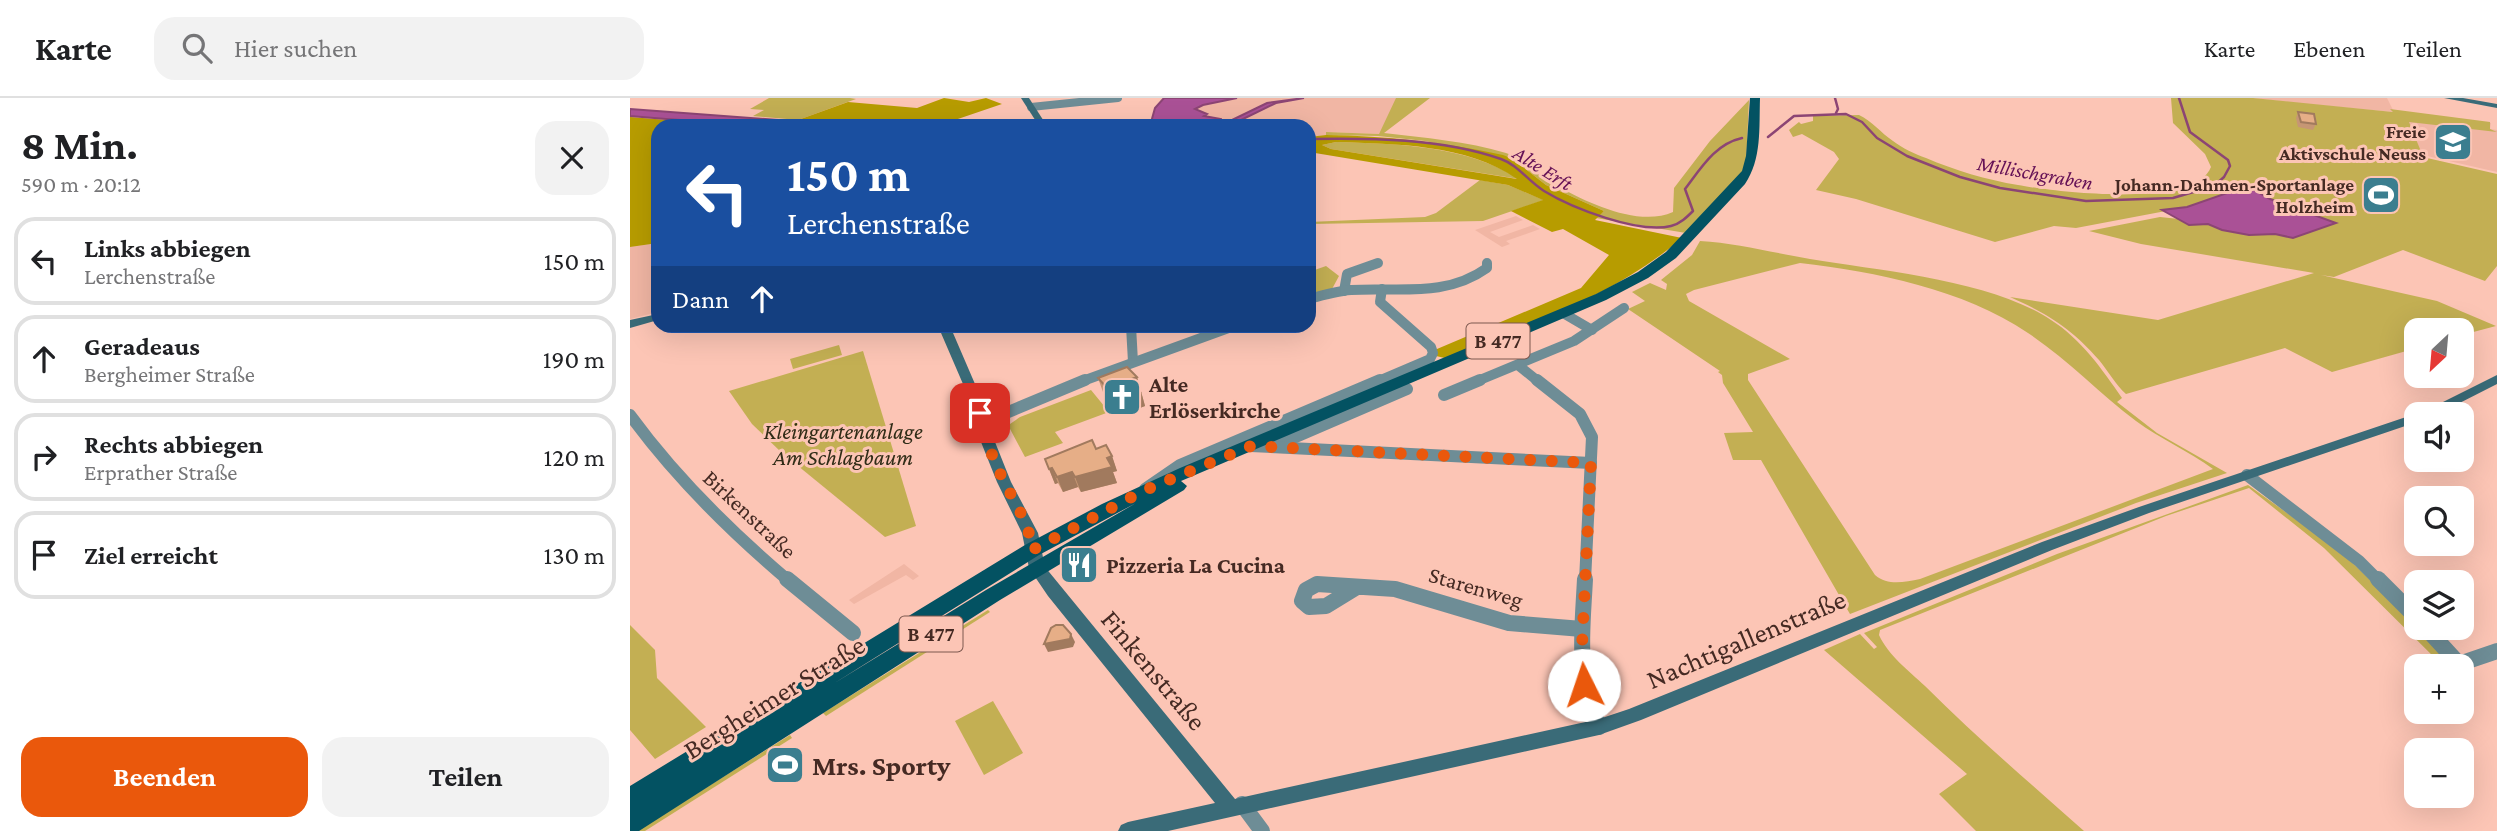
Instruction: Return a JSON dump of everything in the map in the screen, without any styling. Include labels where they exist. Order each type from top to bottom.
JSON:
[{"type":"main road","points":[[1025,98],[1039,119]]},
{"type":"main road","name":"Bergheimer Straße","points":[[630,823],[1145,490],[1622,287],[1665,260],[1691,237],[1748,171],[1752,156],[1755,98]]},
{"type":"main road","points":[[2448,98],[2497,106]]},
{"type":"main road","points":[[630,324],[651,319]]},
{"type":"main road","name":"Finkenstraße","points":[[947,333],[969,384],[1004,482],[1030,533],[1035,559],[1054,592],[1236,805]]},
{"type":"main road","points":[[2451,402],[2497,379]]},
{"type":"main road","name":"Nachtigallenstraße","points":[[1128,831],[1236,805],[1599,727],[1635,715],[2047,546],[2404,422]]},
{"type":"main road","name":"Bergheimer Straße","points":[[630,799],[1035,559],[1245,448]]},
{"type":"street","points":[[1031,107],[1118,98]]},
{"type":"street","points":[[1344,291],[1347,274],[1378,263]]},
{"type":"street","points":[[1316,297],[1344,291],[1451,286],[1478,275],[1487,268],[1487,263]]},
{"type":"street","name":"Bergheimer Straße","points":[[1145,490],[1155,480],[1180,465],[1424,363],[1432,356],[1431,347],[1382,305],[1379,299],[1382,289]]},
{"type":"street","points":[[1444,395],[1574,341],[1624,308]]},
{"type":"street","points":[[1563,313],[1592,330]]},
{"type":"street","points":[[1131,333],[1133,362]]},
{"type":"street","points":[[982,423],[1133,362],[1214,333]]},
{"type":"street","points":[[1518,365],[1566,402],[1585,421],[1591,437],[1582,674],[1590,707],[1599,727]]},
{"type":"street","points":[[1273,447],[1407,389]]},
{"type":"street","name":"Birkenstraße","points":[[630,415],[659,453],[715,512],[773,566],[853,633]]},
{"type":"street","points":[[1245,448],[1273,447],[1591,463]]},
{"type":"street","points":[[2247,475],[2345,549],[2404,604]]},
{"type":"street","name":"Starenweg","points":[[1357,587],[1414,592],[1509,623],[1583,629]]},
{"type":"street","points":[[2437,640],[2459,664],[2497,651]]},
{"type":"street","name":"Finkenstraße","points":[[1236,805],[1262,831]]},
{"type":"shaded area","points":[[944,98],[969,102],[986,98],[1002,104],[958,119],[801,119],[848,102],[917,108]]},
{"type":"shaded area","points":[[1164,98],[1237,98],[1195,109],[1207,114],[1204,116],[1221,119],[1152,119],[1155,108]]},
{"type":"shaded area","points":[[1237,98],[1398,98],[1379,134],[1327,132],[1326,135],[1316,136],[1316,119],[1221,119],[1203,116],[1206,114],[1194,109]]},
{"type":"shaded area","points":[[1304,98],[1276,103],[1243,119],[1234,119],[1267,103]]},
{"type":"shaded area","points":[[2253,98],[2387,98],[2394,112],[2296,103]]},
{"type":"shaded area","points":[[630,109],[765,119],[673,119],[630,116]]},
{"type":"shaded area","name":"Freie Aktivschule Neuss","points":[[2396,112],[2491,123],[2490,129],[2497,130],[2497,172],[2414,153]]},
{"type":"shaded area","points":[[630,117],[655,119],[651,119],[651,244],[630,247]]},
{"type":"shaded area","points":[[1316,136],[1393,138],[1503,155],[1513,159],[1546,185],[1604,211],[1595,220],[1682,238],[1656,258],[1600,293],[1449,359],[1436,356],[1437,349],[1581,288],[1609,255],[1563,229],[1552,232],[1511,211],[1543,200],[1508,185],[1316,153]],"holes":[[[1336,142],[1406,145],[1453,152],[1476,159],[1517,179],[1331,149],[1322,145]]]},
{"type":"shaded area","points":[[2247,186],[2270,199],[2336,223],[2293,238],[2275,234],[2249,235],[2222,230],[2208,224],[2189,225],[2162,210],[2187,207]]},
{"type":"shaded area","points":[[1516,216],[1523,220],[1490,232],[1499,237],[1533,225],[1540,229],[1506,241],[1510,244],[1502,247],[1475,230]]},
{"type":"shaded area","points":[[651,244],[651,314],[630,319],[630,247]]},
{"type":"shaded area","points":[[904,564],[919,576],[913,580],[906,575],[854,604],[849,600]]},
{"type":"green space","points":[[769,98],[856,99],[801,119],[753,116],[764,110],[750,109]]},
{"type":"green space","points":[[1396,98],[1430,98],[1384,133],[1461,143],[1506,153],[1573,194],[1600,207],[1631,215],[1660,216],[1673,212],[1674,188],[1710,141],[1749,100],[1746,164],[1741,175],[1686,233],[1596,218],[1604,211],[1546,185],[1513,159],[1425,141],[1378,136],[1326,135],[1326,132],[1379,134]]},
{"type":"green space","points":[[2171,98],[2253,98],[2393,112],[2390,109],[2490,122],[2490,129],[2497,132],[2409,122],[2422,154],[2414,152],[2414,155],[2497,174],[2497,266],[2485,281],[2403,250],[2334,277],[2321,275],[2437,301],[2496,326],[2474,332],[2474,318],[2404,318],[2404,352],[2332,372],[2285,348],[2126,394],[2099,360],[2069,330],[2010,297],[2158,320],[2314,273],[2141,244],[2089,231],[2160,217],[2179,219],[2189,225],[2208,224],[2222,230],[2249,235],[2275,234],[2293,238],[2335,223],[2270,199],[2259,191],[2212,198],[2187,207],[2076,228],[2054,226],[1995,242],[1856,199],[1816,190],[1839,159],[1834,152],[1802,134],[1793,137],[1789,130],[1799,122],[1801,124],[1813,121],[1813,116],[1859,115],[1897,144],[1948,167],[2018,185],[2061,191],[2122,194],[2179,189],[2200,180],[2211,167],[2205,154],[2173,123]]},
{"type":"green space","points":[[1336,142],[1430,148],[1477,159],[1519,179],[1331,149],[1322,145]]},
{"type":"green space","points":[[1480,180],[1508,185],[1544,200],[1483,221],[1316,224],[1316,222],[1425,217],[1436,213]]},
{"type":"green space","points":[[1700,241],[1728,244],[1935,279],[1998,295],[2026,306],[2051,320],[2081,345],[2122,398],[2117,402],[2157,433],[2227,473],[2136,503],[1850,614],[1761,460],[1733,460],[1724,433],[1753,432],[1723,383],[1722,375],[1718,372],[1720,371],[1628,309],[1645,301],[1632,292],[1650,283],[1666,290],[1667,284],[1661,280],[1692,255]],"holes":[[[1800,263],[1918,285],[1976,305],[2003,318],[2056,354],[2136,421],[2213,469],[1920,579],[1885,581],[1875,575],[1748,380],[1748,374],[1790,359],[1689,301],[1686,294]]]},
{"type":"green space","points":[[1326,266],[1339,276],[1332,289],[1316,293],[1316,270]]},
{"type":"green space","points":[[839,345],[842,355],[793,369],[790,359]]},
{"type":"green space","name":"Kleingartenanlage Am Schlagbaum","points":[[863,351],[916,526],[885,537],[781,452],[752,424],[729,391]]},
{"type":"green space","points":[[1091,390],[1109,412],[1055,432],[1063,443],[1025,457],[1009,427],[1010,424],[1020,417]]},
{"type":"green space","points":[[2248,485],[2340,551],[2404,613],[2404,627],[2324,548],[2249,488],[2166,516],[1880,630],[1879,635],[1883,642],[1899,662],[1983,742],[2084,831],[1976,831],[1939,794],[1967,774],[1824,650],[1860,634],[1874,649],[1877,647],[1864,633],[2057,554]]},
{"type":"green space","points":[[988,610],[990,612],[826,716],[823,713]]},
{"type":"green space","points":[[630,625],[655,650],[657,678],[706,727],[655,759],[630,730]]},
{"type":"green space","points":[[2417,640],[2430,640],[2442,654],[2431,654]]},
{"type":"green space","points":[[993,701],[1023,753],[984,775],[955,721]]},
{"type":"green space","points":[[790,735],[792,738],[645,831],[637,831]]},
{"type":"building","points":[[2298,112],[2314,114],[2316,124],[2301,122]]},
{"type":"building","points":[[1127,367],[1137,377],[1129,380],[1140,392],[1124,398],[1113,385],[1107,388],[1098,378]]},
{"type":"building","points":[[1092,440],[1096,449],[1106,445],[1112,456],[1107,458],[1112,467],[1075,477],[1072,472],[1057,477],[1052,468],[1049,469],[1045,459]]},
{"type":"building","points":[[1063,625],[1071,634],[1070,639],[1044,644],[1051,628]]},
{"type":"waterway","points":[[1835,98],[1838,109],[1836,113]]},
{"type":"waterway","name":"Millischgraben","points":[[1768,137],[1794,116],[1846,114],[1862,122],[1877,138],[1907,156],[1960,177],[2000,188],[2086,201],[2173,198],[2214,186],[2224,177],[2230,166],[2228,160],[2190,132],[2179,98]]},
{"type":"waterway","name":"Alte Erft","points":[[1316,139],[1406,141],[1478,152],[1507,162],[1544,191],[1571,205],[1624,223],[1657,227],[1677,224],[1693,211],[1685,189],[1716,151],[1742,138]]},
{"type":"place","name":"Freie Aktivschule Neuss","points":[[2453,142]]},
{"type":"place","name":"Johann-Dahmen-Sportanlage Holzheim","points":[[2381,195]]},
{"type":"place","name":"Alte Erlöserkirche","points":[[1122,397]]},
{"type":"place","name":"Pizzeria La Cucina","points":[[1079,565]]},
{"type":"place","name":"Mrs. Sporty","points":[[785,765]]},
{"type":"route","points":[[980,413],[984,432],[1004,482],[1030,533],[1032,550],[1145,490],[1251,446],[1591,463],[1581,663],[1584,685]]}]
